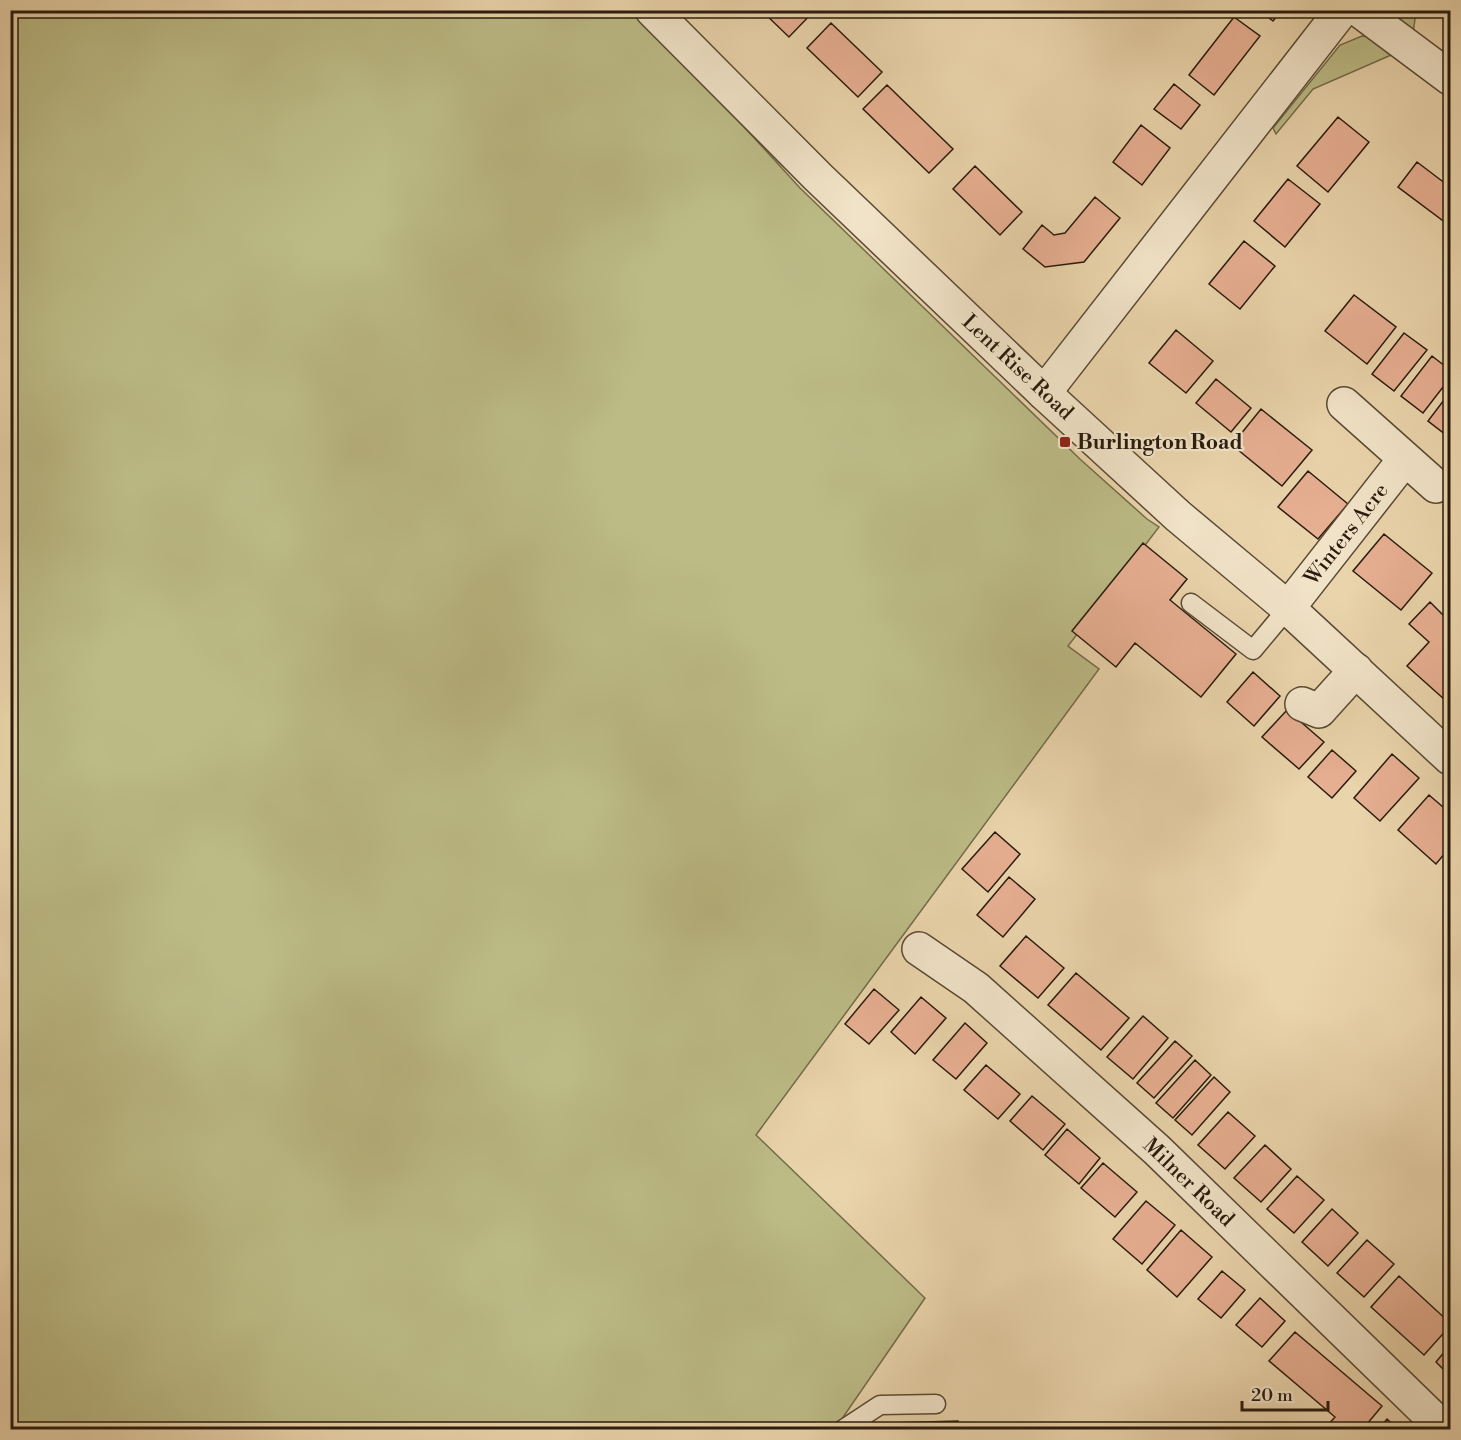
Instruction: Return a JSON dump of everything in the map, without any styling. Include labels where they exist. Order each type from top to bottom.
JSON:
[{"type":"street","points":[[1044,393],[1342,10]]},
{"type":"street","points":[[1359,10],[1450,78]]},
{"type":"street","name":"Lent Rise Road","points":[[657,12],[818,177],[1044,393],[1178,516],[1288,608],[1450,758]]},
{"type":"street","points":[[1344,404],[1404,460],[1436,486]]},
{"type":"street","name":"Winters Acre","points":[[1288,608],[1404,460]]},
{"type":"street","points":[[1315,713],[1356,670]]},
{"type":"street","name":"Milner Road","points":[[920,950],[976,988],[1157,1150],[1445,1430]]},
{"type":"lane","points":[[1191,603],[1252,650],[1288,608]]},
{"type":"lane","points":[[842,1430],[880,1405],[936,1404]]},
{"type":"shaded area","points":[[10,11],[638,11],[800,188],[1081,460],[1159,527],[1068,646],[1099,669],[756,1135],[925,1298],[835,1429],[11,1429]]},
{"type":"shaded area","points":[[1391,11],[1416,11],[1413,34],[1412,34]]},
{"type":"shaded area","points":[[1362,36],[1379,38],[1398,52],[1313,89],[1276,134],[1273,128],[1340,45]]},
{"type":"building","points":[[761,10],[811,10],[813,12],[789,37]]},
{"type":"building","points":[[1259,10],[1282,10],[1273,21]]},
{"type":"building","points":[[1234,17],[1260,36],[1214,95],[1189,75]]},
{"type":"building","points":[[831,23],[882,72],[858,97],[807,48]]},
{"type":"building","points":[[1174,84],[1200,105],[1181,129],[1154,109]]},
{"type":"building","points":[[887,85],[953,149],[929,173],[863,109]]},
{"type":"building","points":[[1338,117],[1369,142],[1328,192],[1297,166]]},
{"type":"building","points":[[1141,125],[1170,148],[1142,185],[1113,162]]},
{"type":"building","points":[[1417,162],[1450,187],[1450,226],[1398,187]]},
{"type":"building","points":[[975,166],[1022,212],[1000,235],[953,189]]},
{"type":"building","points":[[1288,179],[1320,204],[1285,247],[1254,221]]},
{"type":"building","points":[[1095,197],[1120,218],[1084,262],[1045,267],[1023,249],[1042,225],[1054,235],[1065,233]]},
{"type":"building","points":[[1244,241],[1275,266],[1240,309],[1209,284]]},
{"type":"building","points":[[1354,295],[1396,327],[1367,364],[1325,331]]},
{"type":"building","points":[[1176,330],[1213,361],[1186,393],[1149,363]]},
{"type":"building","points":[[1404,333],[1427,350],[1394,391],[1372,374]]},
{"type":"building","points":[[1432,356],[1450,370],[1450,378],[1423,413],[1401,396]]},
{"type":"building","points":[[1216,379],[1251,408],[1231,432],[1196,403]]},
{"type":"building","points":[[1450,392],[1450,438],[1428,421]]},
{"type":"building","points":[[1261,409],[1312,450],[1282,486],[1232,445]]},
{"type":"building","points":[[1308,471],[1348,504],[1318,539],[1278,507]]},
{"type":"building","points":[[1384,534],[1432,573],[1401,610],[1353,571]]},
{"type":"building","points":[[1143,543],[1187,579],[1170,600],[1236,654],[1201,697],[1135,643],[1116,667],[1072,631]]},
{"type":"building","points":[[1430,602],[1450,622],[1450,694],[1445,700],[1407,666],[1429,642],[1409,624]]},
{"type":"building","points":[[1253,672],[1280,696],[1254,726],[1227,702]]},
{"type":"building","points":[[1287,710],[1324,742],[1299,769],[1262,737]]},
{"type":"building","points":[[1332,750],[1356,771],[1332,798],[1308,777]]},
{"type":"building","points":[[1392,754],[1419,778],[1380,821],[1354,798]]},
{"type":"building","points":[[1429,795],[1450,813],[1450,847],[1436,864],[1398,830]]},
{"type":"building","points":[[995,832],[1020,854],[988,892],[962,869]]},
{"type":"building","points":[[1009,877],[1035,899],[1003,937],[977,915]]},
{"type":"building","points":[[1026,936],[1064,968],[1038,998],[1000,966]]},
{"type":"building","points":[[1076,973],[1129,1018],[1101,1050],[1048,1005]]},
{"type":"building","points":[[874,989],[899,1010],[869,1044],[845,1024]]},
{"type":"building","points":[[921,997],[946,1018],[915,1054],[891,1032]]},
{"type":"building","points":[[1143,1016],[1168,1038],[1133,1079],[1107,1057]]},
{"type":"building","points":[[965,1023],[987,1043],[956,1079],[933,1060]]},
{"type":"building","points":[[1175,1041],[1192,1056],[1154,1098],[1137,1083]]},
{"type":"building","points":[[1195,1060],[1211,1075],[1173,1118],[1156,1103]]},
{"type":"building","points":[[986,1065],[1020,1094],[998,1119],[964,1090]]},
{"type":"building","points":[[1214,1077],[1230,1092],[1192,1135],[1175,1120]]},
{"type":"building","points":[[1032,1096],[1065,1124],[1043,1150],[1010,1121]]},
{"type":"building","points":[[1228,1112],[1255,1136],[1225,1169],[1198,1145]]},
{"type":"building","points":[[1067,1129],[1100,1158],[1079,1184],[1045,1155]]},
{"type":"building","points":[[1265,1145],[1291,1169],[1261,1202],[1234,1178]]},
{"type":"building","points":[[1103,1163],[1137,1192],[1115,1217],[1081,1188]]},
{"type":"building","points":[[1297,1176],[1324,1200],[1294,1233],[1267,1209]]},
{"type":"building","points":[[1146,1201],[1175,1225],[1142,1264],[1113,1239]]},
{"type":"building","points":[[1332,1209],[1358,1233],[1328,1266],[1302,1242]]},
{"type":"building","points":[[1181,1230],[1212,1257],[1177,1297],[1147,1270]]},
{"type":"building","points":[[1367,1240],[1394,1264],[1364,1297],[1337,1273]]},
{"type":"building","points":[[1222,1271],[1245,1290],[1221,1318],[1198,1299]]},
{"type":"building","points":[[1399,1276],[1450,1323],[1450,1326],[1424,1355],[1371,1307]]},
{"type":"building","points":[[1260,1298],[1285,1321],[1262,1347],[1236,1325]]},
{"type":"building","points":[[1295,1332],[1382,1406],[1362,1430],[1332,1430],[1327,1426],[1335,1417],[1269,1361]]},
{"type":"building","points":[[1450,1345],[1450,1376],[1436,1362]]},
{"type":"building","points":[[1387,1419],[1399,1430],[1378,1430]]},
{"type":"building","points":[[958,1421],[958,1430],[889,1430],[889,1423]]},
{"type":"place","name":"Burlington Road","points":[[1065,442]]}]
